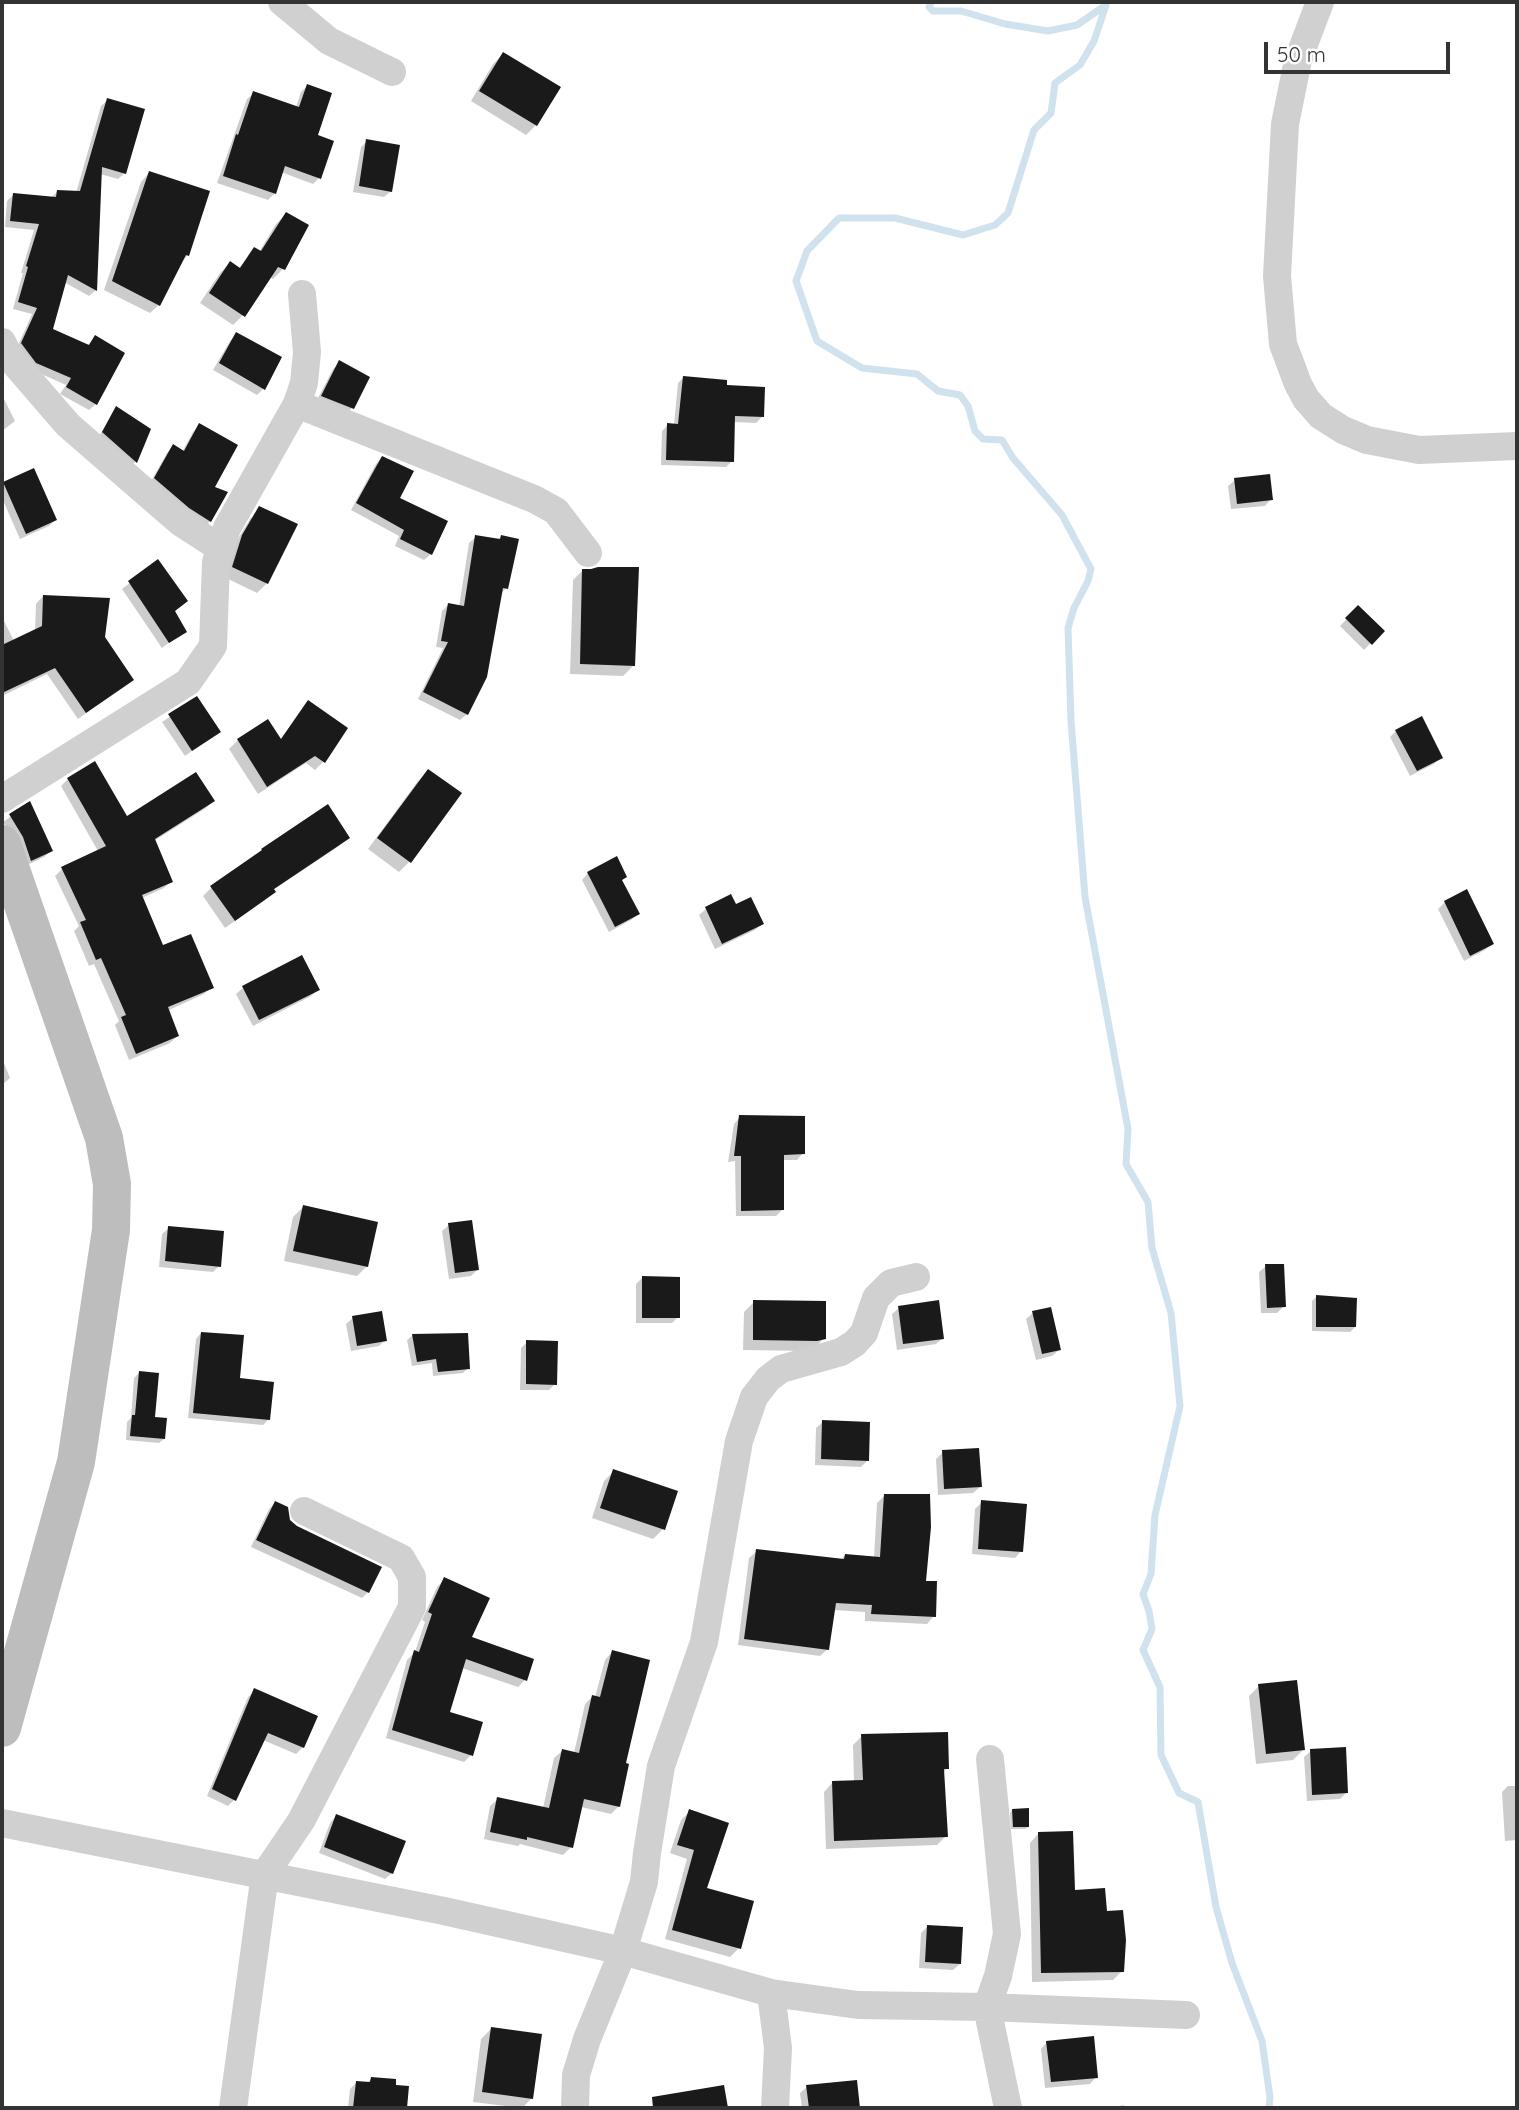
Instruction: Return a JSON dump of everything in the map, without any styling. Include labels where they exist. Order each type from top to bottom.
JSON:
[{"type":"street","points":[[282,2],[329,41],[392,72]]},
{"type":"street","points":[[1320,2],[1298,60],[1284,124],[1277,276],[1283,344],[1298,384],[1306,399],[1321,416],[1343,430],[1367,440],[1419,450],[1517,446]]},
{"type":"street","points":[[2,799],[188,682],[213,646],[216,562],[220,548],[227,528],[297,404],[304,383],[307,352],[302,294]]},
{"type":"street","points":[[2,342],[11,359],[68,425],[180,522],[220,548]]},
{"type":"street","points":[[297,404],[534,499],[556,511],[589,553]]},
{"type":"street","points":[[2,844],[104,1139],[113,1184],[111,1230],[76,1462],[2,1728]]},
{"type":"street","points":[[575,2108],[576,2075],[583,2051],[623,1951],[644,1882],[662,1766],[704,1642],[739,1441],[754,1397],[768,1379],[781,1369],[841,1352],[855,1343],[863,1333],[876,1298],[891,1283],[916,1277]]},
{"type":"street","points":[[233,2108],[265,1874],[301,1821],[412,1607],[412,1577],[401,1558],[304,1511]]},
{"type":"street","points":[[990,1759],[1007,1934],[988,2007],[1007,2108]]},
{"type":"street","points":[[2,1824],[444,1911],[623,1951],[771,1993],[858,2005],[1186,2015]]},
{"type":"street","points":[[771,1993],[778,2048],[775,2108]]},
{"type":"building","points":[[503,52],[561,87],[537,126],[479,91]]},
{"type":"building","points":[[307,84],[332,93],[318,135],[334,141],[321,179],[285,166],[276,194],[223,176],[253,91],[299,107]]},
{"type":"building","points":[[107,98],[145,109],[126,174],[102,167],[97,291],[68,275],[53,329],[89,345],[95,335],[125,353],[97,405],[66,387],[71,378],[36,363],[21,343],[37,308],[18,302],[39,224],[10,221],[13,193],[56,197],[57,190],[80,191]]},
{"type":"building","points":[[366,139],[400,145],[392,192],[359,186]]},
{"type":"building","points":[[149,171],[210,191],[189,256],[186,255],[160,306],[112,281]]},
{"type":"building","points":[[286,212],[309,225],[285,270],[278,267],[245,317],[209,293],[230,261],[240,268],[254,247],[261,251]]},
{"type":"building","points":[[236,332],[282,357],[265,390],[219,363]]},
{"type":"building","points":[[339,360],[370,377],[354,409],[321,396]]},
{"type":"building","points":[[683,376],[727,380],[727,385],[765,387],[764,417],[735,416],[734,462],[666,460],[667,423],[678,424]]},
{"type":"building","points":[[116,406],[151,429],[137,463],[102,432]]},
{"type":"building","points":[[199,423],[238,445],[215,487],[228,492],[211,522],[189,508],[154,478],[173,444],[184,451]]},
{"type":"building","points":[[382,456],[414,471],[400,498],[448,521],[432,555],[400,539],[404,530],[356,503]]},
{"type":"building","points":[[34,468],[57,520],[26,534],[3,482]]},
{"type":"building","points":[[1270,474],[1273,500],[1237,504],[1234,478]]},
{"type":"building","points":[[259,506],[298,524],[268,584],[232,567],[242,535]]},
{"type":"building","points":[[475,535],[500,539],[501,535],[519,539],[508,589],[503,588],[487,677],[468,715],[423,692],[448,642],[441,641],[448,603],[464,606]]},
{"type":"building","points":[[158,559],[188,601],[175,611],[187,632],[169,643],[128,581]]},
{"type":"building","points":[[639,567],[635,666],[580,664],[582,569]]},
{"type":"building","points":[[43,595],[110,598],[105,637],[134,680],[86,713],[55,668],[2,693],[2,645],[42,626]]},
{"type":"building","points":[[1358,605],[1385,631],[1372,645],[1345,618]]},
{"type":"building","points":[[197,696],[221,732],[192,751],[168,714]]},
{"type":"building","points":[[308,700],[348,728],[325,763],[315,756],[267,787],[237,739],[268,719],[281,739]]},
{"type":"building","points":[[1422,716],[1443,758],[1417,771],[1395,730]]},
{"type":"building","points":[[95,761],[127,816],[196,772],[215,801],[155,839],[173,882],[142,895],[163,945],[191,934],[214,988],[168,1007],[179,1036],[136,1054],[121,1017],[126,1015],[101,958],[96,960],[80,922],[86,920],[61,867],[106,846],[67,778]]},
{"type":"building","points":[[428,769],[462,793],[411,863],[377,838]]},
{"type":"building","points":[[30,801],[53,851],[31,861],[23,837],[9,814]]},
{"type":"building","points":[[328,804],[350,838],[274,889],[276,892],[235,921],[210,886]]},
{"type":"building","points":[[617,856],[627,877],[622,880],[640,914],[615,927],[587,872]]},
{"type":"building","points":[[1467,889],[1494,944],[1470,956],[1444,901]]},
{"type":"building","points":[[731,894],[736,904],[751,897],[764,924],[722,944],[705,907]]},
{"type":"building","points":[[302,955],[320,990],[259,1020],[242,986]]},
{"type":"building","points":[[739,1115],[805,1116],[805,1154],[784,1155],[784,1210],[741,1211],[741,1156],[734,1156]]},
{"type":"building","points":[[303,1205],[378,1222],[368,1267],[293,1251]]},
{"type":"building","points":[[472,1220],[479,1270],[455,1273],[448,1223]]},
{"type":"building","points":[[168,1226],[224,1231],[221,1267],[165,1261]]},
{"type":"building","points":[[1265,1264],[1284,1264],[1286,1307],[1267,1308]]},
{"type":"building","points":[[642,1276],[680,1277],[680,1318],[642,1318]]},
{"type":"building","points":[[1316,1295],[1357,1298],[1356,1327],[1316,1327]]},
{"type":"building","points":[[753,1300],[826,1301],[826,1339],[753,1340]]},
{"type":"building","points":[[939,1300],[944,1339],[903,1344],[898,1306]]},
{"type":"building","points":[[1051,1307],[1061,1350],[1042,1354],[1032,1311]]},
{"type":"building","points":[[382,1311],[387,1341],[357,1346],[352,1316]]},
{"type":"building","points":[[201,1332],[244,1335],[240,1378],[274,1382],[270,1420],[193,1413]]},
{"type":"building","points":[[468,1333],[470,1369],[438,1372],[436,1359],[417,1362],[412,1334]]},
{"type":"building","points":[[526,1340],[558,1341],[557,1385],[526,1384]]},
{"type":"building","points":[[139,1371],[159,1373],[155,1417],[167,1418],[165,1439],[130,1436]]},
{"type":"building","points":[[822,1420],[870,1422],[869,1461],[821,1459]]},
{"type":"building","points":[[979,1448],[982,1487],[944,1489],[942,1450]]},
{"type":"building","points":[[613,1469],[678,1491],[665,1530],[600,1508]]},
{"type":"building","points":[[884,1494],[930,1494],[931,1527],[926,1581],[937,1581],[936,1617],[871,1614],[872,1605],[836,1603],[829,1650],[744,1639],[756,1549],[844,1559],[845,1554],[880,1557]]},
{"type":"building","points":[[981,1500],[1027,1504],[1023,1552],[978,1549]]},
{"type":"building","points":[[275,1501],[288,1507],[290,1520],[297,1526],[382,1567],[369,1593],[256,1540]]},
{"type":"building","points":[[444,1577],[490,1598],[472,1637],[534,1659],[527,1681],[466,1659],[450,1712],[483,1722],[473,1756],[392,1730],[414,1650],[419,1652],[432,1614],[428,1612]]},
{"type":"building","points":[[612,1650],[650,1660],[626,1763],[629,1764],[620,1807],[584,1799],[573,1848],[490,1832],[497,1797],[549,1808],[562,1749],[579,1753],[592,1695],[600,1697]]},
{"type":"building","points":[[1297,1680],[1305,1750],[1266,1754],[1258,1684]]},
{"type":"building","points":[[254,1688],[318,1716],[304,1748],[268,1733],[236,1801],[212,1789]]},
{"type":"building","points":[[948,1732],[949,1769],[944,1769],[948,1837],[834,1841],[832,1781],[863,1780],[861,1734]]},
{"type":"building","points":[[1346,1747],[1348,1793],[1312,1795],[1310,1749]]},
{"type":"building","points":[[1029,1808],[1029,1827],[1013,1827],[1012,1809]]},
{"type":"building","points":[[689,1809],[729,1823],[707,1888],[754,1901],[741,1949],[672,1930],[694,1850],[677,1845]]},
{"type":"building","points":[[336,1814],[406,1841],[393,1874],[324,1847]]},
{"type":"building","points":[[1073,1831],[1075,1890],[1105,1888],[1107,1911],[1123,1910],[1126,1940],[1124,1972],[1041,1973],[1038,1832]]},
{"type":"building","points":[[927,1925],[963,1927],[961,1964],[925,1962]]},
{"type":"building","points":[[491,2027],[542,2034],[533,2099],[482,2092]]},
{"type":"building","points":[[1094,2036],[1098,2078],[1051,2082],[1046,2041]]},
{"type":"building","points":[[371,2077],[396,2079],[396,2085],[409,2086],[407,2108],[353,2108],[356,2081],[370,2082]]},
{"type":"building","points":[[857,2080],[860,2108],[809,2108],[806,2085]]},
{"type":"building","points":[[724,2085],[728,2108],[653,2108],[652,2097]]},
{"type":"waterway","points":[[931,2],[929,7],[933,11],[961,11],[1005,24],[1048,31],[1077,25],[1106,5],[1094,41],[1080,65],[1055,83],[1051,113],[1034,130],[1008,213],[995,225],[963,235],[895,218],[839,218],[807,251],[796,281],[817,341],[862,368],[917,374],[938,391],[960,395],[968,406],[975,431],[983,439],[1002,440],[1013,458],[1062,515],[1091,569],[1068,628],[1071,721],[1085,897],[1128,1129],[1126,1164],[1148,1202],[1152,1248],[1171,1313],[1180,1406],[1155,1515],[1151,1574],[1143,1594],[1152,1629],[1143,1650],[1160,1687],[1161,1755],[1179,1793],[1198,1802],[1216,1907],[1232,1963],[1262,2041],[1270,2097],[1269,2108]]}]
